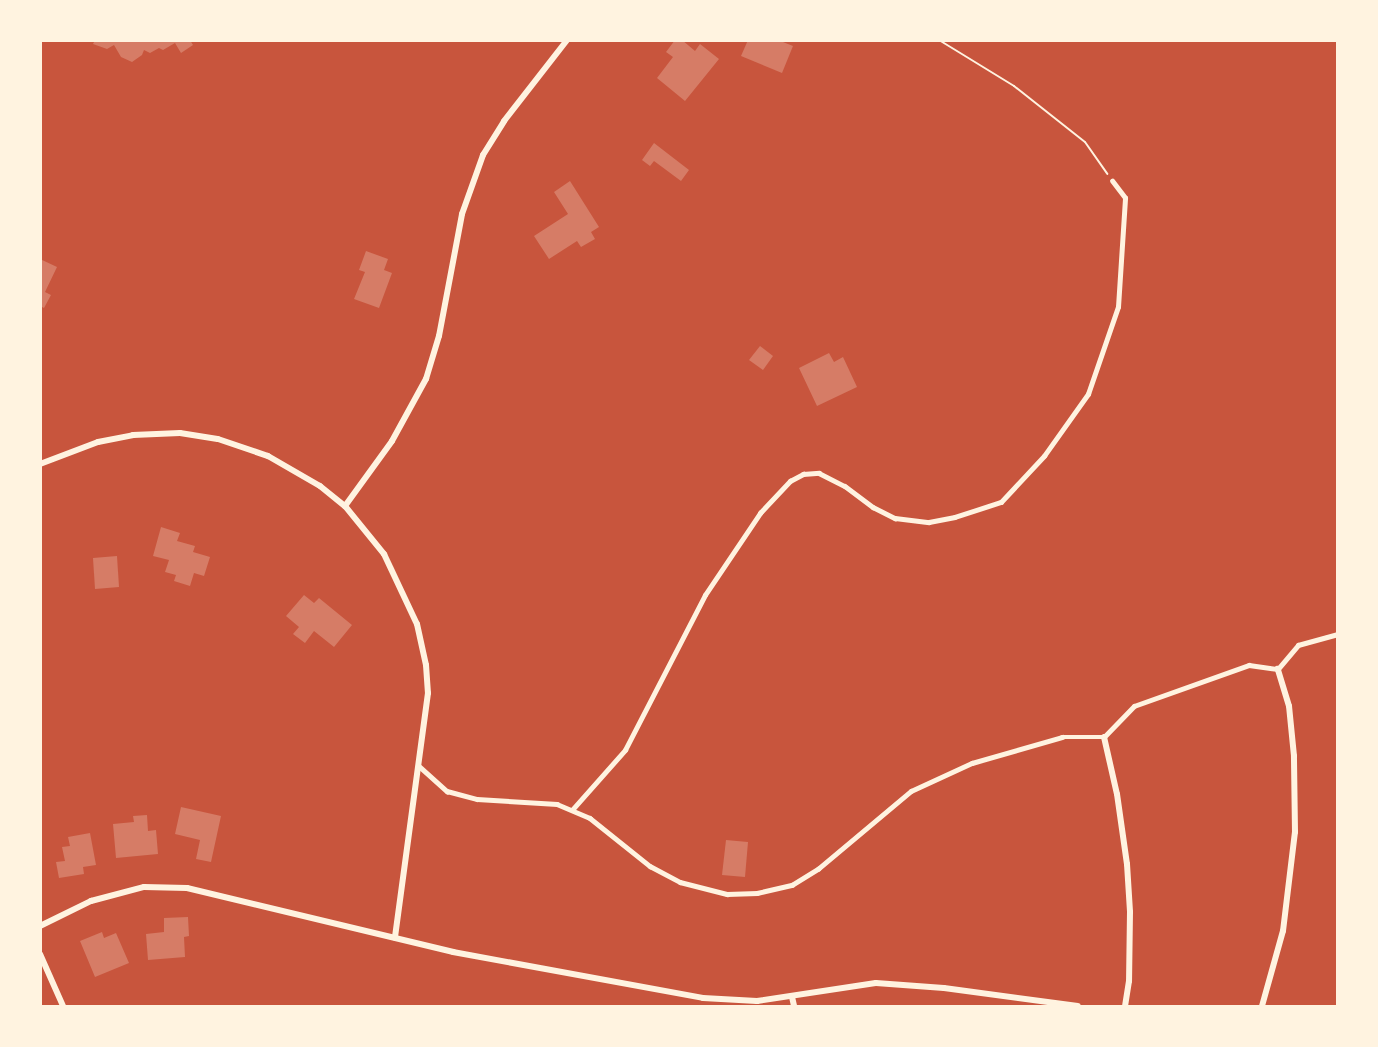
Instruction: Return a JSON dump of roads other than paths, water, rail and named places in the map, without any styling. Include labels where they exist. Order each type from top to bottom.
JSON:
[{"type":"street","points":[[345,506],[392,441],[426,379],[439,336],[462,214],[483,155],[504,121],[567,40]]},
{"type":"street","points":[[40,464],[98,442],[133,435],[180,433],[201,436],[268,456],[298,471],[345,506],[384,554],[417,624],[426,665],[428,693],[395,938]]},
{"type":"street","points":[[1262,1006],[1283,931],[1295,832],[1292,726],[1289,706],[1278,669]]},
{"type":"street","points":[[1104,737],[1117,794],[1127,864],[1130,912],[1129,981],[1125,1006]]},
{"type":"street","points":[[40,926],[91,901],[144,887],[187,888],[453,952],[703,998],[757,1000],[792,997],[876,983],[944,988],[1078,1006]]},
{"type":"street","points":[[40,954],[63,1006]]},
{"type":"street","points":[[792,997],[794,1006]]},
{"type":"lane","points":[[572,810],[625,750],[705,595],[760,513],[790,482],[803,474],[819,473],[845,486],[873,507],[896,518],[929,522],[956,517],[1001,502],[1044,456],[1088,394],[1118,307],[1125,198],[1112,181]]},
{"type":"lane","points":[[419,766],[447,791],[477,799],[557,804],[572,810],[590,818],[650,866],[680,882],[727,894],[757,893],[792,885],[818,869],[911,791],[972,763],[1062,737],[1104,737],[1134,706],[1249,665],[1278,669],[1298,645],[1338,634]]}]
